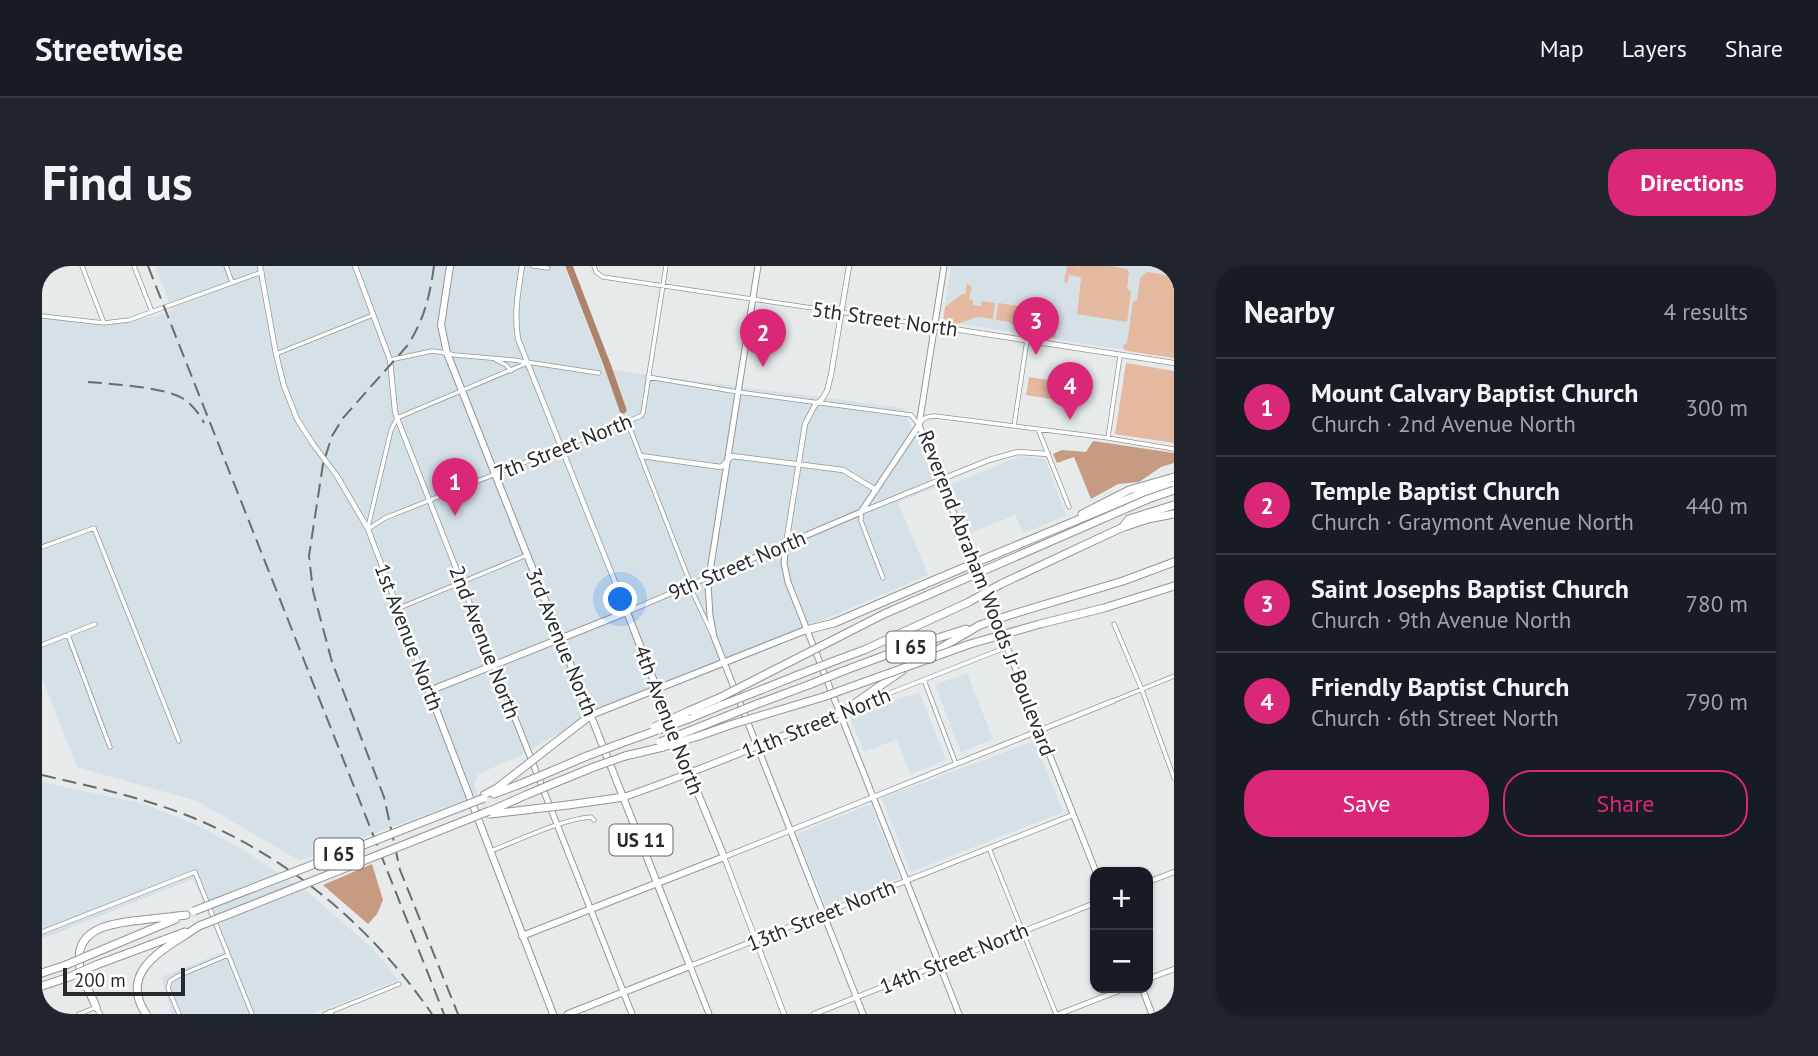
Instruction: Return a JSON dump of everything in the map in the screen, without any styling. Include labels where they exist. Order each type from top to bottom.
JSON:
[{"type":"highway","points":[[1040,535],[1129,490],[1174,477]]},
{"type":"highway","points":[[806,631],[834,622],[1147,491],[1174,485]]},
{"type":"highway","points":[[720,701],[895,609],[1174,490]]},
{"type":"highway","points":[[1121,528],[1129,519],[1174,505]]},
{"type":"highway","name":"I 65","points":[[42,973],[623,743],[720,701],[753,693],[873,646],[1121,528],[1174,514]]},
{"type":"highway","name":"I 65","points":[[42,986],[490,812],[594,767],[661,745],[692,730],[843,671],[1174,562]]},
{"type":"highway","points":[[661,745],[699,736],[823,697],[971,644],[1174,586]]},
{"type":"highway","points":[[841,713],[904,669],[980,625]]},
{"type":"highway","points":[[484,796],[591,715]]},
{"type":"highway","points":[[490,812],[624,797]]},
{"type":"highway","points":[[98,1011],[79,962],[81,948],[86,939],[104,926],[186,915]]},
{"type":"highway","points":[[146,1014],[139,1004],[137,993],[138,981],[145,965],[160,951],[199,926]]},
{"type":"main road","name":"3rd Avenue North","points":[[450,266],[441,325],[447,353],[709,1014]]},
{"type":"main road","points":[[758,266],[709,577],[709,616],[724,663],[863,1014]]},
{"type":"main road","name":"Reverend Abraham Woods Jr Boulevard","points":[[944,266],[919,425],[1094,867]]},
{"type":"main road","points":[[861,512],[919,425]]},
{"type":"main road","name":"9th Street North","points":[[709,577],[861,512]]},
{"type":"main road","points":[[786,544],[783,563],[806,631],[959,1014]]},
{"type":"main road","name":"9th Street North","points":[[429,691],[627,612]]},
{"type":"main road","name":"4th Avenue North","points":[[627,612],[724,857]]},
{"type":"main road","points":[[591,715],[806,631]]},
{"type":"main road","name":"2nd Avenue North","points":[[494,665],[632,1014]]},
{"type":"main road","name":"1st Avenue North","points":[[429,691],[553,1014]]},
{"type":"main road","name":"11th Street North","points":[[624,797],[690,774],[841,713]]},
{"type":"main road","points":[[522,936],[724,857]]},
{"type":"main road","name":"13th Street North","points":[[568,1014],[690,966]]},
{"type":"main road","points":[[1144,993],[1152,1014]]},
{"type":"street","points":[[82,266],[104,323]]},
{"type":"street","points":[[134,266],[152,312]]},
{"type":"street","points":[[226,266],[232,282]]},
{"type":"street","name":"2nd Avenue North","points":[[355,266],[390,359],[397,418],[494,665]]},
{"type":"street","name":"4th Avenue North","points":[[522,266],[516,309],[518,339],[627,612]]},
{"type":"street","points":[[533,266],[548,268]]},
{"type":"street","name":"5th Street North","points":[[594,266],[597,274],[603,277],[1174,363]]},
{"type":"street","points":[[666,266],[648,377],[911,415],[919,425],[929,416],[1174,449]]},
{"type":"street","points":[[786,544],[806,424],[815,405],[827,391],[849,266]]},
{"type":"street","points":[[42,316],[104,323],[130,320],[261,269]]},
{"type":"street","name":"1st Avenue North","points":[[261,269],[284,386],[298,419],[337,476],[368,529],[429,691]]},
{"type":"street","points":[[276,354],[373,315]]},
{"type":"street","points":[[1014,426],[1027,340]]},
{"type":"street","points":[[390,359],[432,351],[599,373]]},
{"type":"street","points":[[1108,438],[1120,356]]},
{"type":"street","points":[[491,358],[502,362],[511,371]]},
{"type":"street","points":[[368,529],[391,430],[397,418],[528,363]]},
{"type":"street","name":"7th Street North","points":[[368,529],[385,517],[639,417],[643,413],[648,377]]},
{"type":"street","points":[[627,421],[699,609],[714,637]]},
{"type":"street","points":[[1038,429],[1069,507]]},
{"type":"street","name":"9th Street North","points":[[861,512],[989,460],[1018,452],[1048,454]]},
{"type":"street","name":"7th Street North","points":[[641,456],[721,467],[732,456],[799,464],[846,471],[876,490]]},
{"type":"street","points":[[861,512],[861,521],[883,578]]},
{"type":"street","points":[[42,547],[94,528],[179,741]]},
{"type":"street","points":[[397,609],[527,555]]},
{"type":"street","name":"9th Street North","points":[[627,612],[709,577]]},
{"type":"street","points":[[42,645],[95,624]]},
{"type":"street","points":[[1114,624],[1174,776]]},
{"type":"street","points":[[68,635],[110,747]]},
{"type":"street","name":"11th Street North","points":[[841,713],[1007,647]]},
{"type":"street","points":[[724,857],[1174,676]]},
{"type":"street","points":[[923,680],[956,764]]},
{"type":"street","name":"13th Street North","points":[[690,966],[1073,815]]},
{"type":"street","points":[[491,851],[584,817],[594,820]]},
{"type":"street","points":[[989,848],[1057,1014],[1113,993]]},
{"type":"street","name":"4th Avenue North","points":[[724,857],[785,1014]]},
{"type":"street","points":[[42,932],[195,872],[252,1014]]},
{"type":"street","points":[[1153,880],[1174,872]]},
{"type":"street","name":"14th Street North","points":[[814,1014],[1090,905]]},
{"type":"street","points":[[179,1014],[168,988],[170,981],[228,955]]},
{"type":"street","points":[[1153,977],[1174,969]]},
{"type":"street","points":[[329,1013],[399,984]]},
{"type":"street","points":[[79,1014],[98,1011]]},
{"type":"shaded area","points":[[155,266],[564,266],[604,369],[903,408],[937,487],[898,502],[928,575],[562,731],[520,756],[478,774],[474,784],[478,795],[300,861],[197,801],[77,767],[42,677],[42,318],[109,325],[158,316],[172,310]]},
{"type":"shaded area","points":[[951,266],[1174,266],[1174,358],[943,321]]},
{"type":"shaded area","points":[[1067,266],[1078,266],[1078,270],[1079,266],[1127,269],[1127,288],[1131,292],[1127,322],[1077,314],[1081,279],[1069,275],[1067,283],[1064,282]]},
{"type":"shaded area","points":[[1147,272],[1171,276],[1174,274],[1174,358],[1127,351],[1123,348],[1127,343],[1133,301],[1137,301],[1140,278]]},
{"type":"shaded area","points":[[967,284],[972,287],[969,299],[973,300],[973,305],[981,306],[982,301],[995,303],[993,319],[977,317],[957,324],[943,321],[945,307],[965,294]]},
{"type":"shaded area","points":[[998,303],[1025,307],[1025,310],[1047,311],[1053,315],[1053,319],[1058,320],[1055,338],[1026,335],[1009,322],[996,320]]},
{"type":"shaded area","points":[[1126,363],[1174,371],[1174,443],[1115,434]]},
{"type":"shaded area","points":[[1029,377],[1067,383],[1064,401],[1026,395]]},
{"type":"shaded area","points":[[1093,441],[1174,453],[1174,463],[1161,467],[1139,482],[1118,484],[1091,499],[1074,457],[1057,463],[1053,454],[1062,450],[1086,452]]},
{"type":"shaded area","points":[[1020,456],[1045,459],[1066,516],[1023,533],[1015,515],[971,533],[951,484]]},
{"type":"shaded area","points":[[967,673],[993,739],[961,752],[935,685]]},
{"type":"shaded area","points":[[919,692],[946,760],[910,774],[897,739],[864,752],[850,717]]},
{"type":"shaded area","points":[[1035,741],[1063,812],[911,872],[882,798]]},
{"type":"shaded area","points":[[42,782],[144,804],[197,825],[240,848],[309,893],[372,948],[398,980],[314,1014],[172,1014],[161,977],[224,952],[193,879],[42,939]]},
{"type":"shaded area","points":[[870,804],[900,878],[826,906],[796,834]]},
{"type":"shaded area","points":[[372,864],[383,900],[377,914],[368,924],[323,885]]},
{"type":"waterway","points":[[569,266],[623,410]]},
{"type":"railway","points":[[148,266],[444,1014]]},
{"type":"railway","points":[[434,266],[425,308],[413,337],[343,418],[332,436],[323,464],[309,556],[313,591],[332,662],[384,797],[400,870],[458,1014]]},
{"type":"railway","points":[[88,382],[173,394],[192,406],[204,423]]},
{"type":"railway","points":[[42,775],[164,807],[219,829],[255,848],[322,894],[352,921],[408,981],[432,1014]]},
{"type":"place","name":"Saint Josephs Baptist Church","points":[[1036,355]]},
{"type":"place","name":"Temple Baptist Church","points":[[763,367]]},
{"type":"place","name":"Friendly Baptist Church","points":[[1070,420]]},
{"type":"place","name":"Mount Calvary Baptist Church","points":[[455,516]]}]
